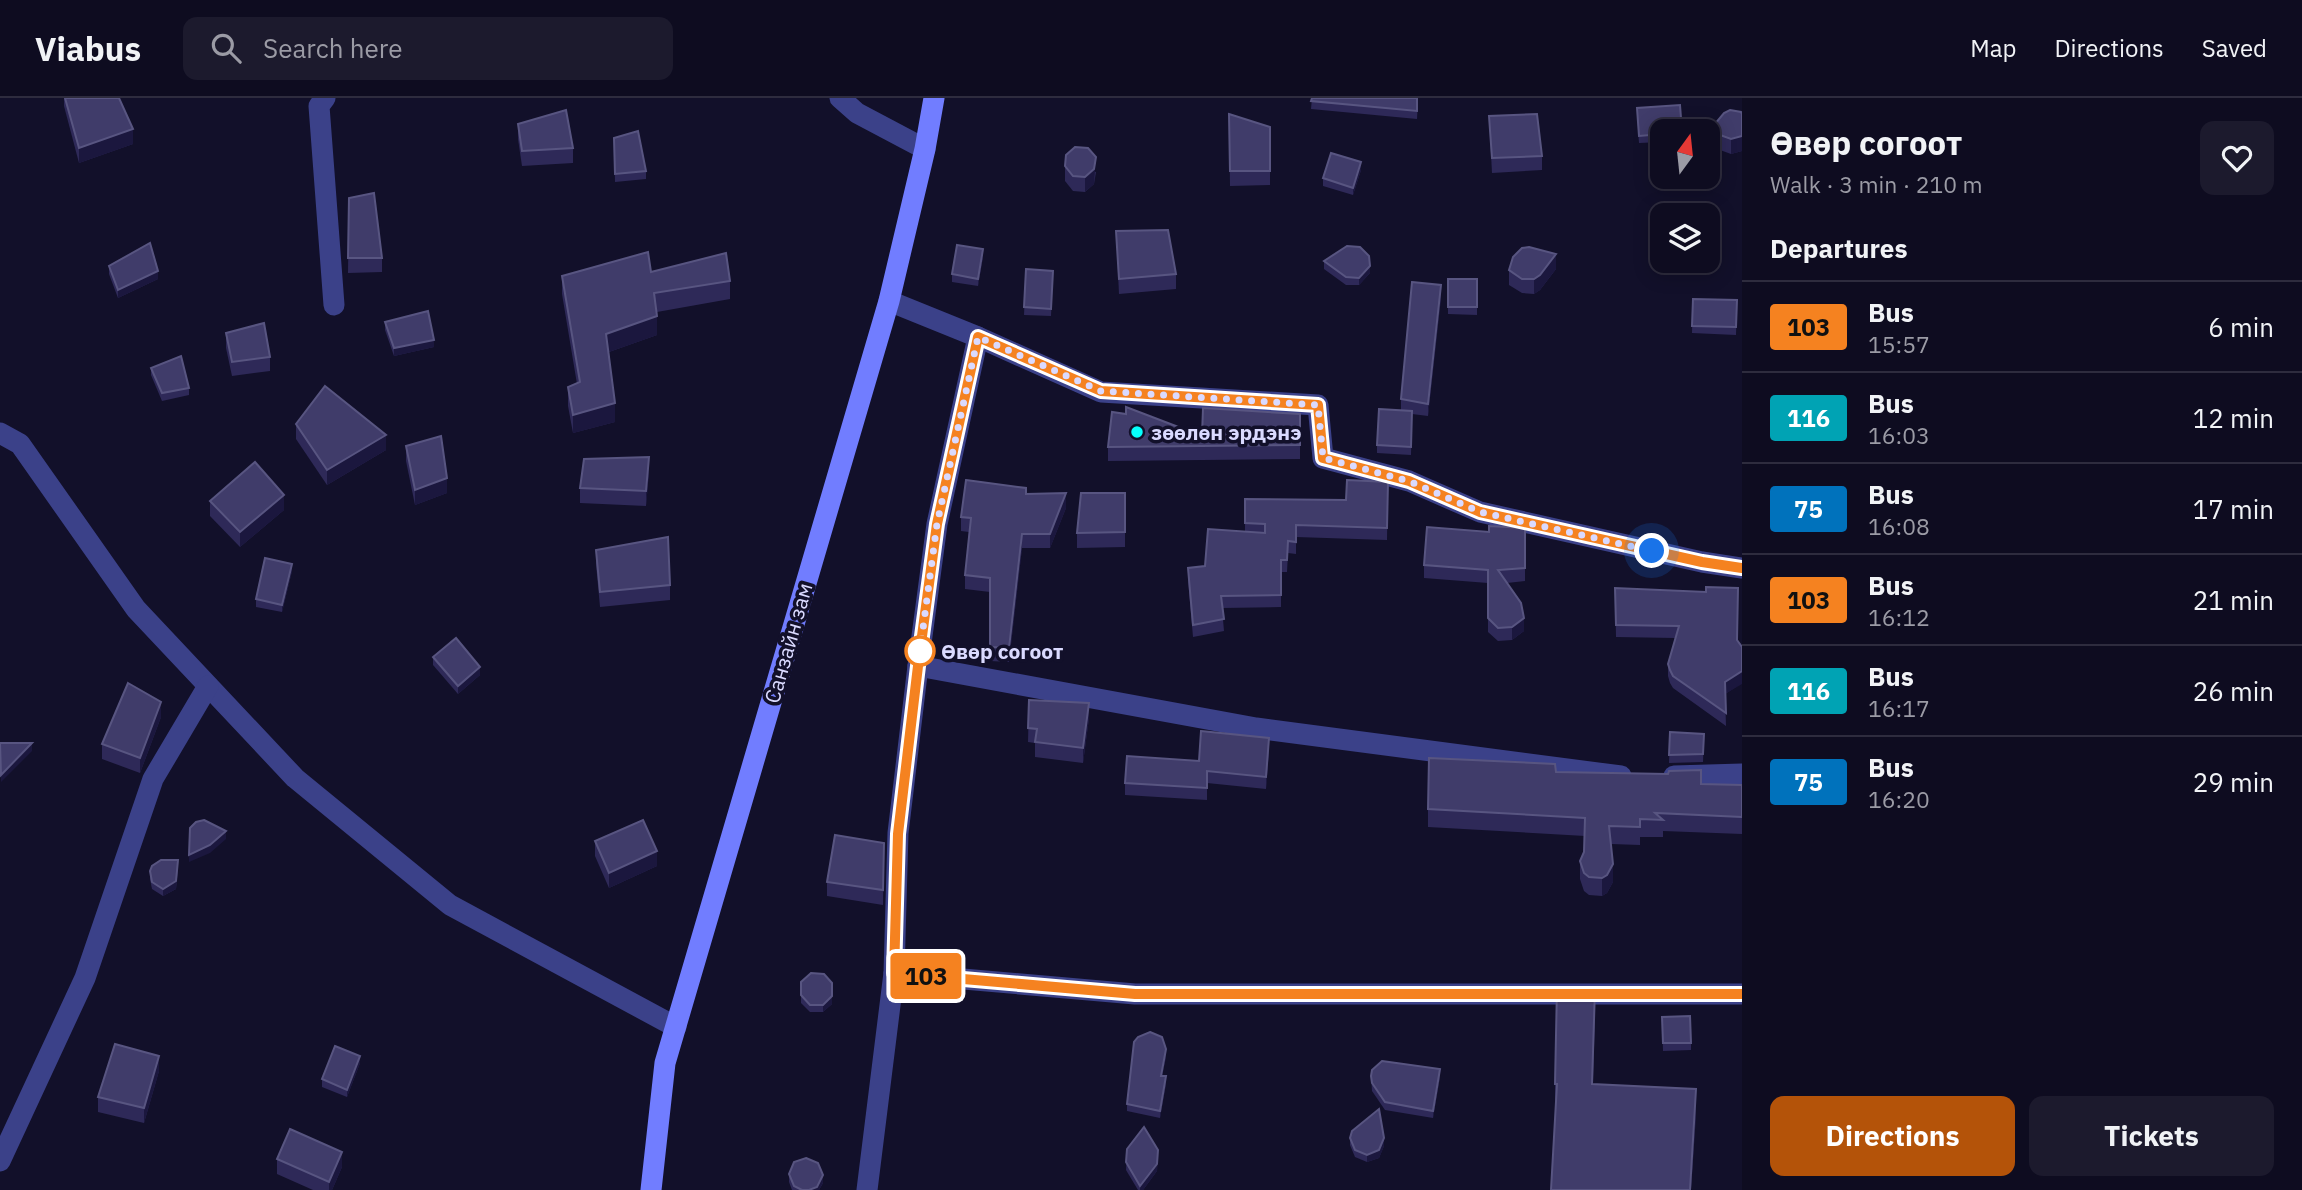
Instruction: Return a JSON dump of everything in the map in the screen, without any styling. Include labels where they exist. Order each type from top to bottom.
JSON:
[{"type":"main road","name":"Санзайн зам","points":[[651,1190],[665,1063],[890,301],[934,98]]},
{"type":"street","points":[[326,98],[319,106],[334,306]]},
{"type":"street","points":[[839,98],[857,113],[925,149]]},
{"type":"street","points":[[890,301],[1101,391],[1318,405],[1323,458],[1409,481],[1480,512],[1702,562],[1742,568]]},
{"type":"street","points":[[867,1190],[894,973],[898,834],[918,666],[937,524],[978,337]]},
{"type":"street","points":[[0,433],[20,444],[136,608],[295,778],[450,905],[676,1027]]},
{"type":"street","points":[[918,666],[1256,728],[1630,778],[1742,774]]},
{"type":"street","points":[[0,1161],[85,978],[152,779],[208,686]]},
{"type":"street","points":[[894,973],[1135,994],[1742,994]]},
{"type":"building","points":[[65,98],[119,98],[133,129],[79,148]]},
{"type":"building","points":[[1312,98],[1417,98],[1417,111],[1311,101]]},
{"type":"building","points":[[1680,105],[1681,119],[1650,119],[1650,135],[1639,136],[1637,108]]},
{"type":"building","points":[[566,110],[573,148],[522,151],[518,124]]},
{"type":"building","points":[[1730,110],[1741,112],[1742,136],[1731,139],[1720,135],[1719,119]]},
{"type":"building","points":[[1229,114],[1270,127],[1270,171],[1230,171]]},
{"type":"building","points":[[1537,114],[1542,156],[1492,158],[1489,116]]},
{"type":"building","points":[[638,131],[646,171],[615,174],[614,138]]},
{"type":"building","points":[[1075,147],[1088,148],[1096,157],[1094,169],[1085,177],[1073,176],[1065,166],[1066,155]]},
{"type":"building","points":[[1331,153],[1361,162],[1353,188],[1323,178]]},
{"type":"building","points":[[374,193],[382,258],[348,258],[349,198]]},
{"type":"building","points":[[1168,230],[1176,274],[1119,279],[1116,231]]},
{"type":"building","points":[[150,243],[158,271],[118,290],[109,266]]},
{"type":"building","points":[[957,245],[983,249],[978,279],[952,274]]},
{"type":"building","points":[[1347,246],[1360,247],[1369,256],[1370,266],[1359,278],[1346,277],[1324,261]]},
{"type":"building","points":[[1529,247],[1556,254],[1540,275],[1534,279],[1522,279],[1509,270],[1513,257],[1522,248]]},
{"type":"building","points":[[648,252],[651,272],[726,253],[730,281],[654,293],[657,316],[606,334],[615,403],[573,415],[568,387],[580,382],[562,276]]},
{"type":"building","points":[[1026,269],[1053,271],[1051,309],[1024,307]]},
{"type":"building","points":[[1448,279],[1477,279],[1477,307],[1448,307]]},
{"type":"building","points":[[1412,282],[1441,285],[1428,404],[1401,399]]},
{"type":"building","points":[[1693,299],[1737,300],[1736,327],[1692,326]]},
{"type":"building","points":[[428,311],[434,340],[394,348],[385,322]]},
{"type":"building","points":[[264,323],[270,357],[232,362],[226,333]]},
{"type":"building","points":[[181,356],[189,388],[162,393],[151,368]]},
{"type":"building","points":[[325,386],[386,435],[327,470],[296,424]]},
{"type":"building","points":[[1126,407],[1202,436],[1203,408],[1300,414],[1300,445],[1108,447],[1112,412],[1126,414]]},
{"type":"building","points":[[1379,409],[1412,411],[1411,447],[1377,445]]},
{"type":"building","points":[[441,436],[447,478],[415,490],[406,446]]},
{"type":"building","points":[[649,457],[646,491],[580,488],[584,459]]},
{"type":"building","points":[[255,462],[284,495],[240,532],[210,501]]},
{"type":"building","points":[[966,480],[1026,488],[1026,494],[1066,493],[1050,534],[1022,534],[1009,648],[990,647],[990,578],[965,575],[971,518],[961,517]]},
{"type":"building","points":[[1347,480],[1388,482],[1387,528],[1296,525],[1296,542],[1288,541],[1287,560],[1281,560],[1281,595],[1221,596],[1224,619],[1193,625],[1188,568],[1205,566],[1208,529],[1265,533],[1265,524],[1245,523],[1245,499],[1346,500]]},
{"type":"building","points":[[1081,493],[1125,493],[1125,532],[1077,533]]},
{"type":"building","points":[[1489,526],[1525,528],[1525,568],[1498,570],[1521,603],[1524,618],[1512,627],[1498,628],[1488,618],[1488,570],[1424,565],[1427,527],[1489,532]]},
{"type":"building","points":[[668,537],[670,585],[600,592],[596,550]]},
{"type":"building","points":[[265,558],[292,564],[282,605],[256,599]]},
{"type":"building","points":[[1706,587],[1738,588],[1737,640],[1742,647],[1742,671],[1725,682],[1726,713],[1673,676],[1668,664],[1679,626],[1616,625],[1615,588],[1706,592]]},
{"type":"building","points":[[456,638],[480,667],[458,686],[433,657]]},
{"type":"building","points":[[128,683],[161,702],[140,758],[102,744]]},
{"type":"building","points":[[1029,700],[1089,703],[1083,748],[1035,742],[1037,729],[1028,728]]},
{"type":"building","points":[[1201,731],[1269,738],[1266,777],[1207,771],[1207,788],[1125,783],[1127,756],[1199,761]]},
{"type":"building","points":[[1670,732],[1704,734],[1703,754],[1669,755]]},
{"type":"building","points":[[0,743],[32,743],[1,775]]},
{"type":"building","points":[[1429,758],[1555,764],[1556,772],[1668,774],[1669,771],[1701,770],[1701,784],[1742,785],[1742,817],[1655,813],[1663,820],[1640,819],[1640,827],[1609,826],[1613,864],[1602,878],[1589,877],[1584,873],[1580,861],[1584,852],[1585,818],[1428,809]]},
{"type":"building","points":[[204,820],[226,831],[210,845],[189,855],[190,828],[196,822]]},
{"type":"building","points":[[643,820],[657,851],[609,873],[595,841]]},
{"type":"building","points":[[835,835],[884,843],[883,890],[827,882]]},
{"type":"building","points":[[161,860],[178,860],[176,881],[163,889],[152,882],[150,871],[152,866]]},
{"type":"building","points":[[811,973],[824,974],[832,983],[832,996],[823,1005],[810,1005],[801,995],[801,982]]},
{"type":"building","points":[[1557,987],[1595,988],[1592,1084],[1696,1089],[1690,1190],[1551,1190],[1557,1084]]},
{"type":"building","points":[[1690,1016],[1691,1043],[1663,1043],[1662,1017]]},
{"type":"building","points":[[1150,1032],[1162,1037],[1166,1049],[1161,1076],[1166,1076],[1160,1111],[1127,1104],[1134,1042],[1138,1037]]},
{"type":"building","points":[[115,1044],[159,1056],[144,1108],[98,1097]]},
{"type":"building","points":[[335,1046],[360,1056],[347,1090],[322,1079]]},
{"type":"building","points":[[1382,1061],[1440,1069],[1433,1111],[1385,1102],[1372,1083],[1371,1076],[1372,1070]]},
{"type":"building","points":[[1379,1109],[1384,1138],[1379,1150],[1367,1155],[1355,1150],[1350,1138],[1352,1131]]},
{"type":"building","points":[[1144,1127],[1158,1150],[1157,1164],[1140,1186],[1126,1162],[1127,1149]]},
{"type":"building","points":[[290,1129],[342,1152],[329,1182],[277,1159]]},
{"type":"building","points":[[806,1158],[818,1163],[823,1175],[817,1187],[802,1190],[794,1186],[789,1174],[794,1162]]},
{"type":"bus line","name":"103","points":[[1742,568],[1702,562],[1480,512],[1409,481],[1323,458],[1318,405],[1101,391],[978,337],[937,524],[918,666],[898,834],[894,973],[1135,994],[1742,994]]},
{"type":"place","name":"зөөлөн эрдэнэ","points":[[1137,432]]},
{"type":"place","name":"Өвөр согоот","points":[[920,651]]},
{"type":"route","points":[[920,651],[937,524],[978,337],[1101,391],[1318,405],[1323,458],[1409,481],[1480,512],[1652,551]]}]
